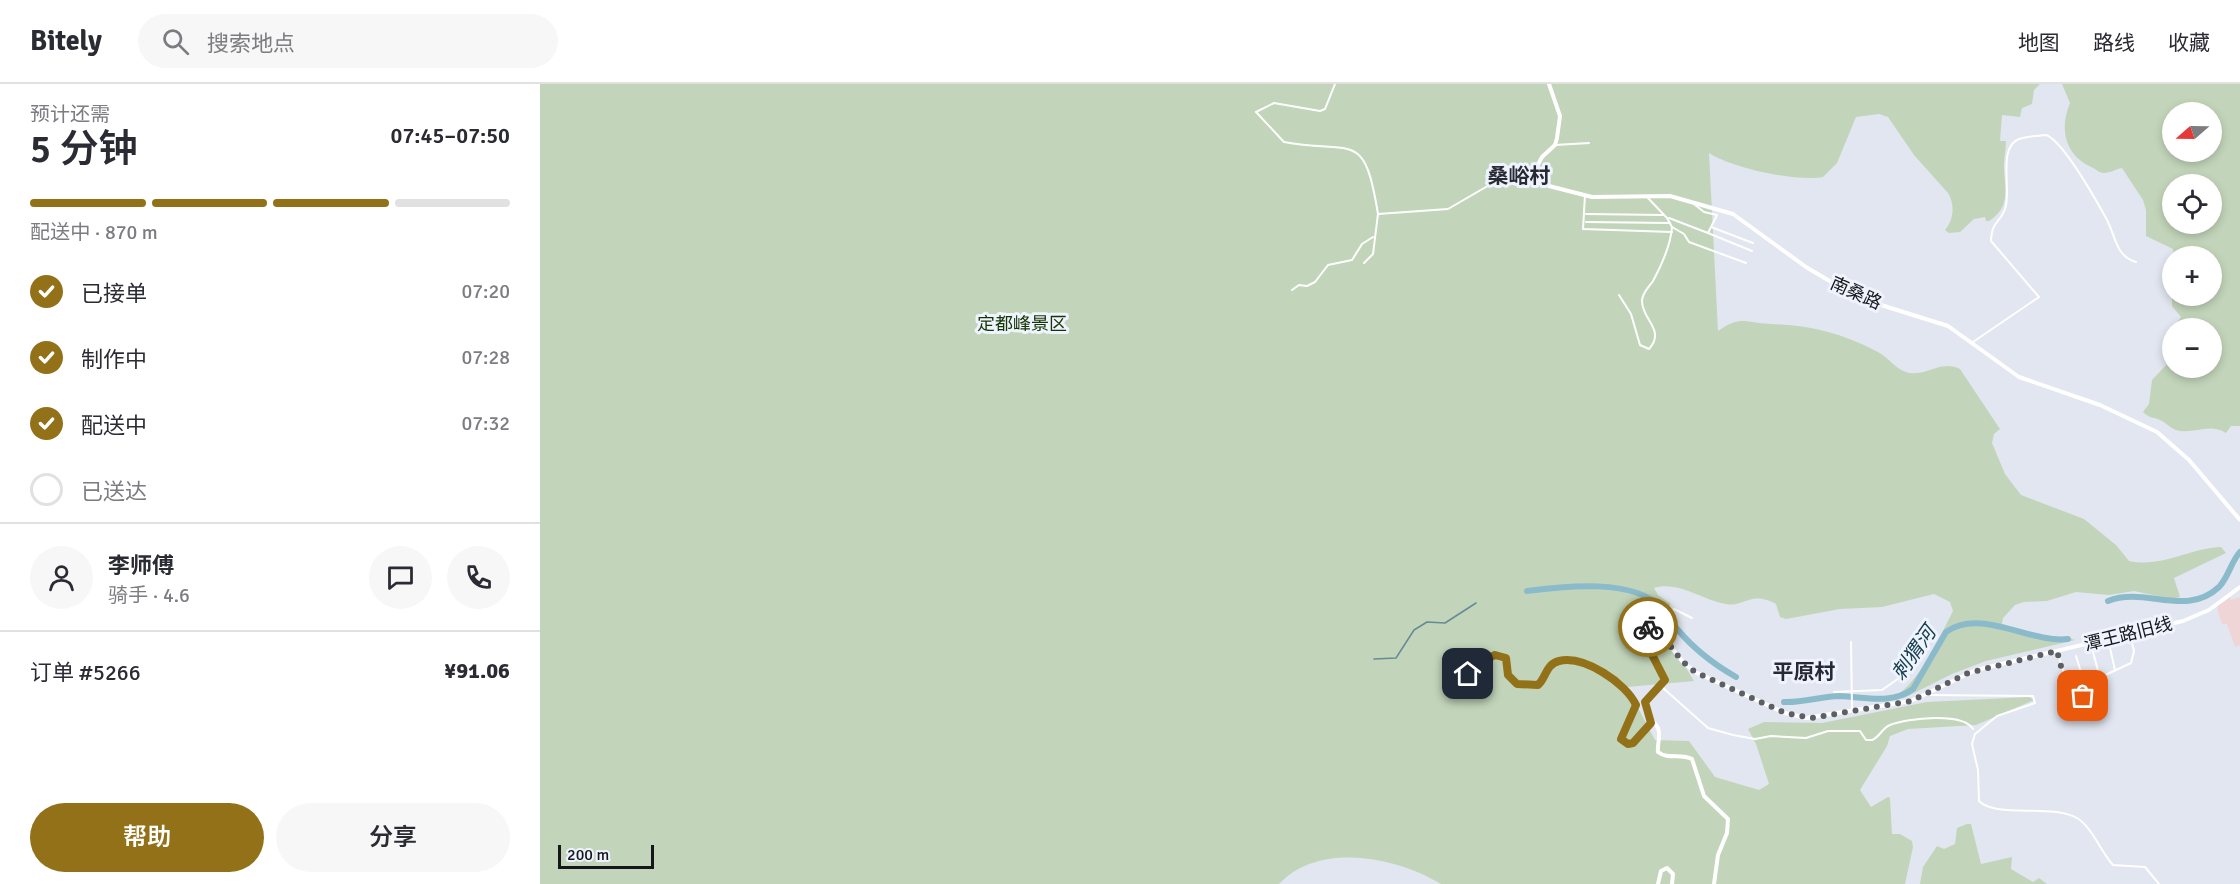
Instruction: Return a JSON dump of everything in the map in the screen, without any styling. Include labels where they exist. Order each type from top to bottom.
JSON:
[{"type":"main road","points":[[1533,174],[1542,157],[1555,145],[1560,116],[1549,84]]},
{"type":"main road","name":"南桑路","points":[[1533,174],[1549,186],[1585,195],[1670,196],[1739,217],[1806,267],[1853,294],[1948,326],[2019,377],[2100,405],[2157,432],[2182,453],[2240,520]]},
{"type":"main road","name":"潭王路旧线","points":[[1662,687],[1665,675],[1644,638],[1646,629],[1651,626],[1658,630],[1682,661],[1695,672],[1785,713],[1812,718],[1905,702],[1968,673],[2197,616],[2240,587]]},
{"type":"main road","points":[[1662,687],[1645,702],[1646,711],[1659,733],[1658,752],[1666,756],[1692,759],[1704,796],[1727,817],[1728,829],[1718,855],[1714,884]]},
{"type":"main road","points":[[1658,884],[1661,871],[1667,868],[1673,874],[1671,884]]},
{"type":"street","points":[[1292,290],[1299,285],[1316,282],[1328,265],[1354,258],[1362,243],[1378,231],[1378,214],[1368,165],[1363,157],[1331,145],[1284,142],[1256,112],[1274,103],[1320,111],[1324,109],[1335,84]]},
{"type":"street","points":[[1973,342],[2039,297],[1992,242],[1992,227],[2005,209],[2008,194],[2007,154],[2009,147],[2017,139],[2046,135],[2063,147],[2106,218],[2119,251],[2126,259],[2136,262]]},
{"type":"street","points":[[1555,145],[1589,143]]},
{"type":"street","points":[[1378,214],[1448,209],[1498,180],[1513,166],[1518,165],[1533,174]]},
{"type":"street","points":[[1585,195],[1586,222],[1583,229],[1672,232]]},
{"type":"street","points":[[1619,295],[1631,314],[1640,345],[1645,350],[1649,349],[1654,344],[1655,332],[1642,299],[1656,275],[1672,227],[1666,216],[1647,197]]},
{"type":"street","points":[[1692,202],[1704,212],[1717,215],[1708,233]]},
{"type":"street","points":[[1586,214],[1666,216],[1752,251]]},
{"type":"street","points":[[1586,222],[1670,223]]},
{"type":"street","points":[[1711,226],[1753,243]]},
{"type":"street","points":[[1672,227],[1684,234],[1689,242],[1746,263]]},
{"type":"street","points":[[1364,263],[1373,254],[1373,237]]},
{"type":"street","points":[[1655,626],[1672,611],[1679,610],[1692,618]]},
{"type":"street","points":[[2057,651],[2067,689],[2074,697],[2100,678],[2131,663],[2134,659],[2130,634]]},
{"type":"street","points":[[1851,642],[1852,710]]},
{"type":"street","points":[[1834,692],[1882,690],[1902,676],[1919,645]]},
{"type":"street","points":[[2110,648],[2115,670]]},
{"type":"street","points":[[2093,652],[2100,678]]},
{"type":"street","points":[[1468,674],[1470,666],[1502,655],[1506,658],[1512,681],[1517,684],[1538,685],[1551,665],[1559,661],[1580,663],[1607,673],[1634,701],[1635,710],[1621,733],[1623,742],[1633,743],[1652,722]]},
{"type":"street","points":[[2076,656],[2086,688]]},
{"type":"street","points":[[1662,687],[1708,728],[1755,739],[1771,736],[1806,738],[1828,731],[1860,731],[1863,737],[1872,740],[1887,726],[1919,718],[1964,721],[1973,729]]},
{"type":"street","points":[[2073,713],[2083,696],[2081,692]]},
{"type":"street","points":[[1924,695],[2033,696],[2035,703],[1997,716],[1975,734],[1972,744],[1978,770],[1979,801],[1987,806],[2018,811],[2048,809],[2076,817],[2113,866],[2145,867],[2159,884]]},
{"type":"shaded area","points":[[2230,597],[2231,600],[2240,597],[2240,645],[2235,647],[2227,624],[2222,624],[2218,611],[2218,606]]},
{"type":"green space","name":"定都峰景区","points":[[540,84],[2040,84],[2034,90],[2032,104],[2022,108],[2020,117],[2002,115],[2000,141],[2006,141],[2005,196],[2001,209],[1989,221],[1986,221],[1985,217],[1974,219],[1960,232],[1949,233],[1945,230],[1952,212],[1952,202],[1948,193],[1914,155],[1888,117],[1879,114],[1856,117],[1837,163],[1823,177],[1781,176],[1748,169],[1709,153],[1718,331],[1738,321],[1798,326],[1824,331],[1863,345],[1881,354],[1906,372],[1918,373],[1947,366],[1960,369],[2000,429],[1994,434],[1992,443],[2005,474],[2021,495],[2084,519],[2116,545],[2129,561],[2153,562],[2221,547],[2226,553],[2174,578],[2180,597],[2172,599],[2134,591],[2109,595],[2076,592],[2047,601],[2024,602],[2015,605],[2003,618],[2001,629],[2040,637],[2066,637],[2075,640],[1986,661],[1952,674],[1904,698],[1899,694],[1923,667],[1953,611],[1950,602],[1934,594],[1882,607],[1840,609],[1786,619],[1780,617],[1776,604],[1767,600],[1754,599],[1732,605],[1717,602],[1681,588],[1663,586],[1654,588],[1658,595],[1671,604],[1657,620],[1694,681],[1627,687],[1655,740],[1689,741],[1715,777],[1759,790],[1769,784],[1756,744],[1748,729],[1764,722],[1822,723],[1927,702],[2029,697],[2034,700],[1976,725],[1908,729],[1890,736],[1887,746],[1860,790],[1871,807],[1890,798],[1892,834],[1900,834],[1912,841],[1913,847],[1905,884],[1441,884],[1423,874],[1381,861],[1336,858],[1315,862],[1296,871],[1279,884],[540,884]]},
{"type":"green space","points":[[2062,84],[2240,84],[2240,426],[2231,426],[2226,433],[2209,428],[2177,430],[2143,412],[2149,404],[2152,380],[2162,370],[2162,378],[2222,378],[2222,318],[2180,318],[2172,306],[2222,306],[2222,246],[2167,246],[2146,236],[2146,210],[2143,200],[2122,168],[2106,173],[2101,172],[2075,156],[2065,132],[2070,103]]},
{"type":"green space","points":[[1971,824],[1981,864],[2012,857],[2011,869],[2033,882],[2039,878],[2047,884],[1920,884],[1923,867],[1937,846],[1944,849],[1955,844],[1957,828]]},
{"type":"waterway","name":"刺猬河","points":[[2108,601],[2122,597],[2179,601],[2206,596],[2219,587],[2240,552]]},
{"type":"waterway","name":"刺猬河","points":[[1527,591],[1598,586],[1617,588],[1650,598],[1662,608],[1691,644],[1736,677]]},
{"type":"waterway","points":[[1374,659],[1396,658],[1414,630],[1427,622],[1445,623],[1476,603]]},
{"type":"waterway","name":"刺猬河","points":[[1784,702],[1840,696],[1887,699],[1905,694],[1913,689],[1946,632],[1960,625],[1975,623],[2054,639],[2068,639]]},
{"type":"way so far","points":[[1648,627],[1656,628],[1682,661],[1695,672],[1785,713],[1799,717],[1821,717],[1911,701],[1968,673],[2057,651],[2067,689],[2074,697],[2081,692],[2083,696]]},
{"type":"district","name":"桑峪村","points":[[1519,176]]},
{"type":"district","name":"平原村","points":[[1804,672]]},
{"type":"route","points":[[1468,674],[1470,666],[1495,655],[1502,655],[1506,658],[1508,675],[1512,681],[1528,686],[1541,683],[1551,665],[1559,661],[1580,663],[1607,673],[1636,705],[1632,717],[1621,733],[1623,742],[1633,743],[1652,722],[1646,711],[1646,699],[1665,683],[1664,673],[1645,641],[1644,632],[1648,627]]}]
